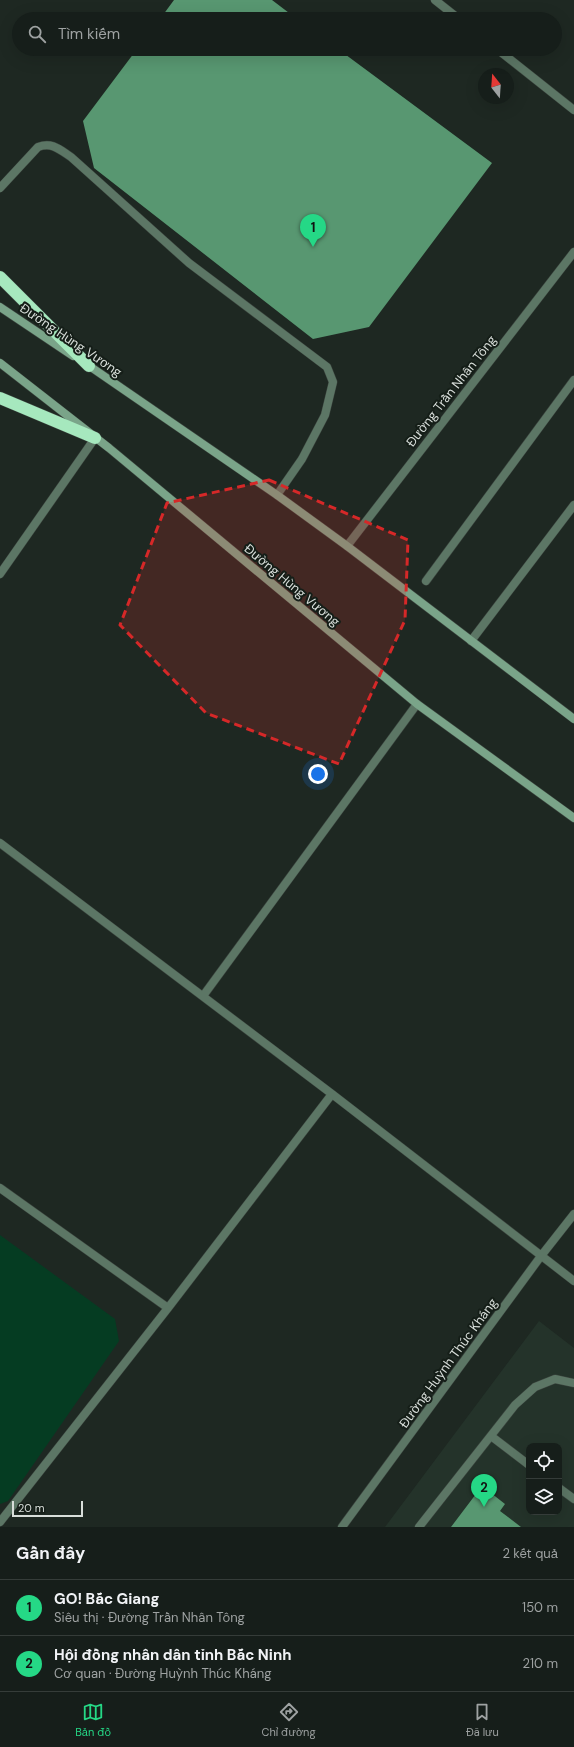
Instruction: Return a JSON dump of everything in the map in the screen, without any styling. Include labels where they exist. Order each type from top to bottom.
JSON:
[{"type":"highway","points":[[0,277],[89,366]]},
{"type":"highway","points":[[0,398],[96,438]]},
{"type":"main road","name":"Đường Hùng Vương","points":[[0,307],[277,495],[347,546],[574,719]]},
{"type":"main road","name":"Đường Hùng Vương","points":[[0,363],[96,438],[417,704],[574,818]]},
{"type":"street","points":[[435,0],[450,12]]},
{"type":"street","points":[[505,56],[574,110]]},
{"type":"street","points":[[0,188],[38,148],[46,144],[55,146],[71,157],[189,263],[327,367],[333,382],[325,415],[302,459],[277,495]]},
{"type":"street","name":"Đường Trần Nhân Tông","points":[[347,546],[574,252]]},
{"type":"street","points":[[426,581],[574,380]]},
{"type":"street","points":[[0,574],[96,438]]},
{"type":"street","points":[[470,641],[574,505]]},
{"type":"street","points":[[203,996],[417,704]]},
{"type":"street","points":[[0,843],[332,1094],[574,1281]]},
{"type":"street","points":[[0,1522],[168,1308],[332,1094]]},
{"type":"street","points":[[0,1188],[168,1308]]},
{"type":"street","name":"Đường Huỳnh Thúc Kháng","points":[[342,1527],[541,1256],[574,1214]]},
{"type":"street","points":[[419,1527],[515,1404],[535,1387],[555,1379],[574,1383]]},
{"type":"street","points":[[491,1436],[526,1463]]},
{"type":"street","points":[[562,1490],[574,1499]]},
{"type":"highlighted area","points":[[269,480],[408,540],[405,620],[339,764],[206,713],[120,625],[167,503]]},
{"type":"shaded area","points":[[539,1321],[574,1348],[574,1527],[385,1527]]},
{"type":"green space","points":[[0,1235],[115,1319],[119,1341],[8,1501],[0,1504]]},
{"type":"building","points":[[174,0],[272,0],[288,12],[165,12]]},
{"type":"building","points":[[132,56],[347,56],[492,163],[369,327],[313,339],[94,168],[83,121]]},
{"type":"building","points":[[482,1486],[505,1504],[500,1511],[521,1527],[451,1527]]},
{"type":"place","name":"GO! Bắc Giang","points":[[313,247]]},
{"type":"place","name":"Hội đồng nhân dân tỉnh Bắc Ninh","points":[[484,1507]]}]
